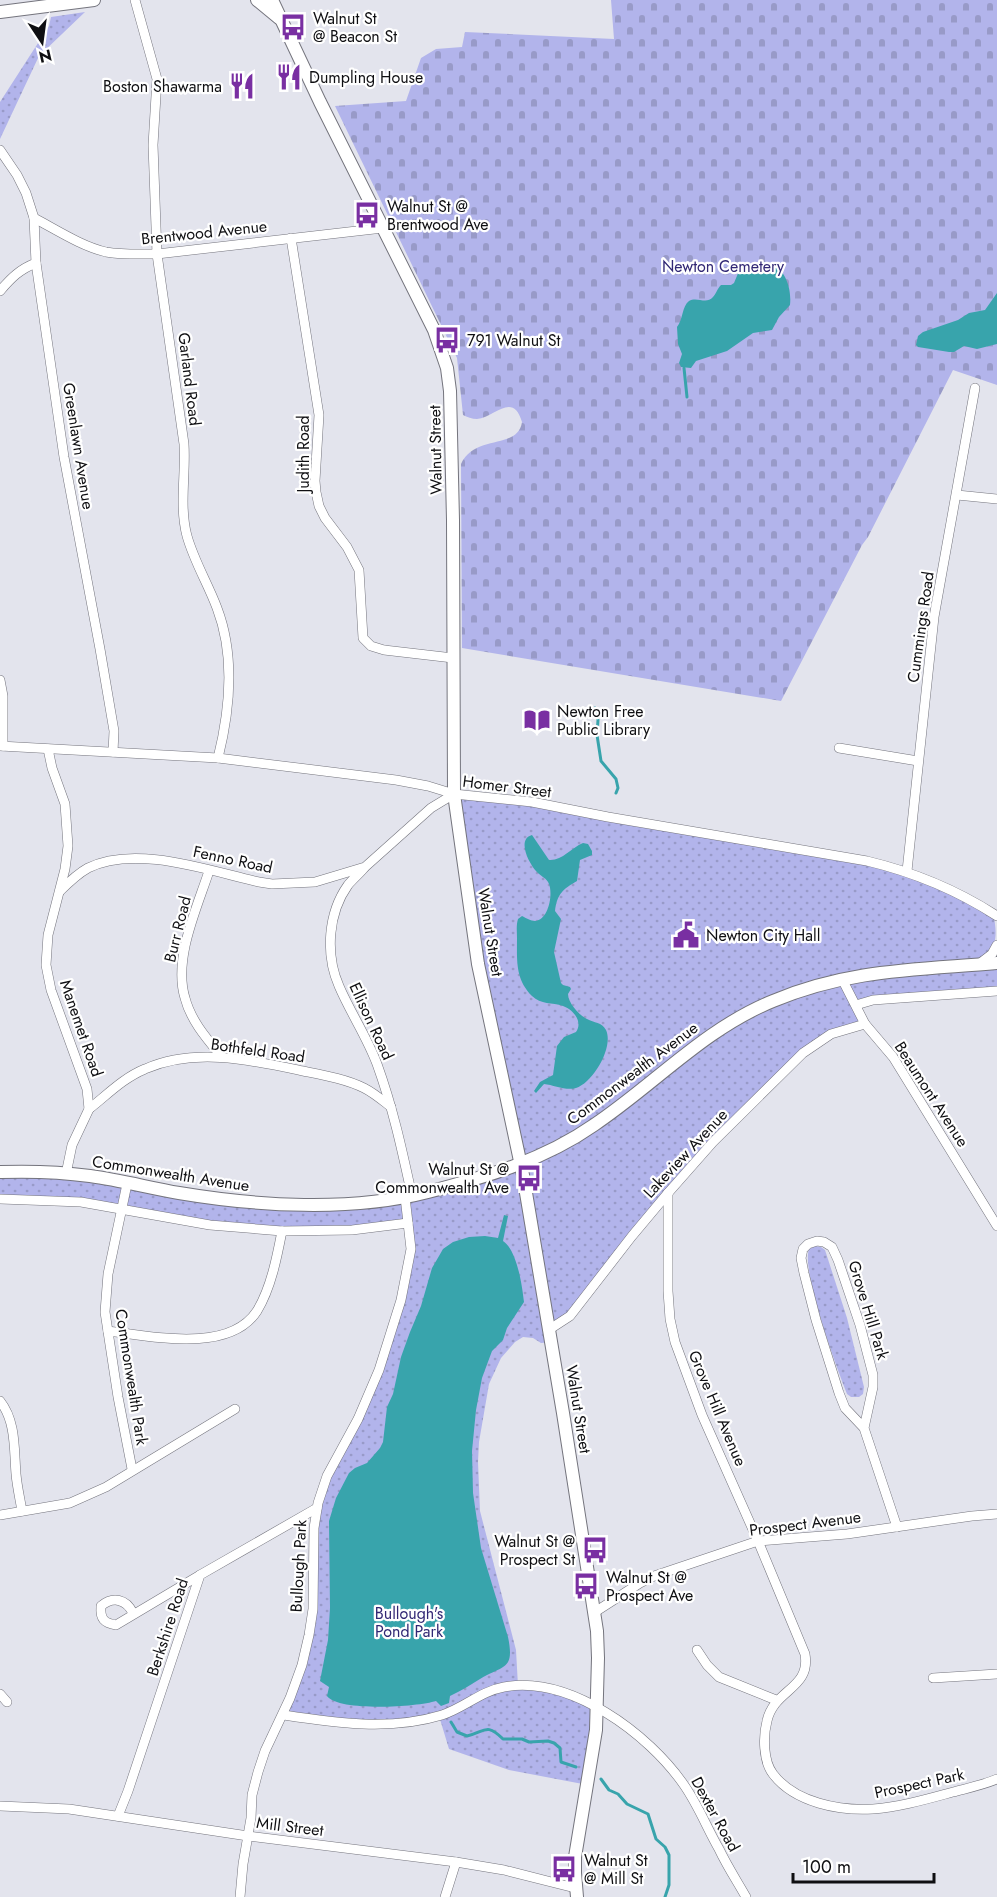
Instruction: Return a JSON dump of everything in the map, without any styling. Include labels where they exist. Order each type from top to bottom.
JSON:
[{"type":"main road","points":[[0,12],[93,0]]},
{"type":"main road","points":[[257,0],[281,19]]},
{"type":"main road","name":"Walnut Street","points":[[272,0],[434,330],[447,368],[450,391],[452,476],[454,794],[478,964],[521,1164],[595,1612],[598,1708],[576,1857],[576,1892]]},
{"type":"main road","points":[[281,19],[283,0]]},
{"type":"main road","name":"Commonwealth Avenue","points":[[0,1172],[92,1176],[212,1198],[281,1204],[349,1203],[408,1196],[521,1164],[559,1147],[593,1126],[700,1042],[771,1001],[842,979],[893,971],[997,963]]},
{"type":"street","name":"Garland Road","points":[[135,0],[158,79],[153,145],[157,254],[184,444],[186,464],[184,520],[196,562],[217,607],[228,648],[228,694],[218,758]]},
{"type":"street","name":"Greenlawn Avenue","points":[[0,150],[21,184],[34,218],[36,263],[64,456],[114,731],[113,752]]},
{"type":"street","name":"Brentwood Avenue","points":[[34,218],[89,247],[124,254],[157,254],[384,228]]},
{"type":"street","name":"Judith Road","points":[[291,238],[319,415],[316,492],[325,518],[347,547],[359,570],[363,638],[371,646],[384,650],[453,658]]},
{"type":"street","points":[[0,291],[14,275],[36,263]]},
{"type":"street","name":"Cummings Road","points":[[907,872],[934,617],[975,388]]},
{"type":"street","points":[[957,495],[997,499]]},
{"type":"street","points":[[0,680],[3,696],[1,746]]},
{"type":"street","name":"Homer Street","points":[[1,746],[218,758],[396,780],[454,794],[532,802],[867,861],[907,872],[948,889],[995,914]]},
{"type":"street","points":[[839,748],[918,761]]},
{"type":"street","name":"Manemet Road","points":[[48,749],[65,804],[68,846],[48,935],[46,965],[51,990],[87,1089],[89,1109]]},
{"type":"street","name":"Fenno Road","points":[[59,892],[87,868],[104,862],[124,859],[176,861],[259,882],[293,884],[315,882],[365,867],[432,808],[454,794]]},
{"type":"street","name":"Ellison Road","points":[[365,867],[349,885],[338,903],[332,921],[332,962],[338,984],[375,1060],[392,1109],[408,1196]]},
{"type":"street","name":"Burr Road","points":[[209,871],[189,935],[183,960],[182,978],[185,998],[192,1014],[204,1036],[222,1057]]},
{"type":"street","points":[[995,914],[997,924]]},
{"type":"street","points":[[977,965],[989,958],[997,945]]},
{"type":"street","name":"Beaumont Avenue","points":[[842,979],[865,1024],[893,1057],[997,1226]]},
{"type":"street","points":[[856,1005],[890,999],[997,991]]},
{"type":"street","name":"Lakeview Avenue","points":[[550,1329],[570,1317],[632,1236],[713,1142],[803,1053],[831,1034],[865,1024]]},
{"type":"street","name":"Bothfeld Road","points":[[89,1109],[120,1082],[143,1069],[163,1062],[186,1058],[222,1057],[289,1068],[346,1081],[363,1088],[392,1109]]},
{"type":"street","points":[[66,1174],[72,1145],[89,1109]]},
{"type":"street","name":"Commonwealth Park","points":[[127,1184],[108,1274],[105,1312],[132,1469]]},
{"type":"street","name":"Grove Hill Avenue","points":[[668,1193],[668,1291],[670,1319],[675,1342],[702,1415],[793,1624]]},
{"type":"street","name":"Bullough Park","points":[[240,1897],[252,1795],[265,1751],[284,1715],[302,1665],[311,1623],[313,1535],[317,1508],[325,1481],[358,1419],[387,1349],[408,1268],[411,1240],[408,1223],[408,1196]]},
{"type":"street","points":[[0,1199],[81,1202],[210,1225],[282,1231],[352,1230],[408,1223]]},
{"type":"street","points":[[108,1331],[182,1340],[201,1339],[223,1334],[247,1323],[257,1311],[264,1295],[278,1252],[282,1231]]},
{"type":"street","name":"Grove Hill Park","points":[[864,1428],[873,1387],[873,1375],[860,1325],[838,1260],[832,1246],[817,1241],[808,1244],[803,1249],[801,1258],[816,1320],[845,1408],[864,1428],[897,1527]]},
{"type":"street","points":[[0,1401],[9,1415],[12,1430],[22,1511]]},
{"type":"street","points":[[0,1515],[69,1503],[84,1497],[235,1410]]},
{"type":"street","name":"Berkshire Road","points":[[118,1816],[200,1575],[317,1508]]},
{"type":"street","name":"Prospect Avenue","points":[[595,1612],[654,1576],[758,1541],[797,1539],[972,1515],[997,1514]]},
{"type":"street","points":[[133,1613],[200,1575]]},
{"type":"street","name":"Prospect Park","points":[[793,1624],[805,1654],[805,1670],[797,1682],[776,1700],[767,1718],[764,1736],[772,1773],[784,1785],[821,1804],[864,1809],[905,1804],[997,1779]]},
{"type":"street","points":[[697,1650],[718,1677],[776,1700]]},
{"type":"street","points":[[933,1678],[997,1674]]},
{"type":"street","name":"Dexter Road","points":[[284,1715],[354,1724],[410,1721],[443,1715],[494,1690],[514,1686],[554,1690],[574,1697],[598,1708],[639,1736],[674,1772],[693,1800],[746,1897]]},
{"type":"street","points":[[0,1694],[7,1702]]},
{"type":"street","name":"Mill Street","points":[[0,1806],[69,1809],[248,1836],[456,1862],[504,1870],[576,1892]]},
{"type":"street","points":[[445,1897],[456,1862]]},
{"type":"green space","name":"Newton Cemetery","points":[[611,0],[997,0],[997,385],[953,370],[781,701],[462,648],[461,464],[467,455],[476,449],[513,436],[519,431],[522,422],[514,408],[509,407],[477,419],[463,415],[457,358],[335,106],[406,101],[421,58],[436,49],[462,47],[465,32],[614,39]]},
{"type":"green space","points":[[85,12],[39,56],[0,139],[0,102],[49,26],[51,17]]},
{"type":"green space","name":"Bullough's Pond Park","points":[[454,794],[532,802],[888,866],[993,913],[995,925],[996,936],[989,958],[997,963],[997,991],[856,1005],[865,1024],[816,1043],[713,1142],[570,1316],[550,1329],[552,1342],[541,1343],[533,1338],[523,1337],[515,1342],[501,1358],[489,1384],[479,1442],[480,1511],[516,1650],[518,1686],[535,1687],[598,1708],[588,1785],[509,1770],[449,1749],[439,1716],[400,1722],[284,1715],[306,1647],[318,1503],[379,1371],[409,1264],[408,1223],[282,1231],[121,1208],[0,1199],[0,1172],[66,1174],[212,1198],[378,1200],[521,1164],[478,964]]},
{"type":"green space","points":[[815,1246],[825,1250],[847,1318],[864,1387],[863,1394],[859,1397],[851,1397],[847,1394],[821,1320],[808,1261],[809,1249]]},
{"type":"shaded area","points":[[763,262],[770,263],[781,271],[790,291],[790,305],[779,317],[772,330],[753,333],[727,351],[696,361],[691,368],[681,367],[679,363],[682,354],[678,344],[677,327],[687,303],[695,299],[710,299],[721,285],[734,283],[739,271]]},
{"type":"shaded area","points":[[997,293],[997,344],[977,349],[964,346],[954,352],[916,345],[918,336],[923,332],[958,320],[969,313],[985,310]]},
{"type":"shaded area","points":[[532,835],[549,860],[562,856],[583,843],[588,844],[592,851],[592,855],[580,860],[577,881],[564,890],[557,900],[555,911],[561,919],[554,952],[561,983],[571,989],[568,997],[572,1005],[584,1017],[602,1025],[608,1037],[605,1055],[595,1072],[582,1085],[568,1089],[544,1084],[536,1093],[534,1091],[540,1082],[553,1075],[557,1046],[564,1037],[576,1032],[578,1020],[567,1008],[539,1001],[532,996],[522,983],[518,969],[518,919],[522,916],[533,921],[540,920],[547,911],[550,900],[548,882],[533,867],[525,851],[525,841]]},
{"type":"shaded area","points":[[504,1215],[508,1216],[503,1241],[515,1260],[524,1302],[507,1328],[503,1340],[492,1351],[482,1378],[472,1451],[473,1493],[481,1548],[508,1637],[510,1656],[508,1662],[501,1669],[450,1696],[449,1703],[441,1706],[436,1701],[379,1707],[334,1701],[327,1696],[329,1687],[320,1681],[328,1640],[330,1608],[329,1521],[336,1498],[349,1473],[367,1463],[383,1442],[387,1407],[393,1394],[401,1357],[421,1306],[432,1268],[443,1249],[453,1242],[469,1237],[498,1238]]},
{"type":"waterway","points":[[684,368],[687,397]]},
{"type":"waterway","points":[[595,708],[601,761],[616,779],[618,788],[616,793]]},
{"type":"waterway","points":[[451,1722],[457,1732],[467,1736],[489,1730],[503,1739],[554,1743],[560,1748],[561,1762],[576,1767]]},
{"type":"waterway","points":[[601,1779],[609,1790],[618,1794],[627,1804],[648,1814],[656,1839],[665,1847],[669,1855],[669,1885],[665,1897]]},
{"type":"place","name":"Walnut St @ Beacon St","points":[[293,27]]},
{"type":"place","name":"Dumpling House","points":[[289,77]]},
{"type":"place","name":"Boston Shawarma","points":[[242,86]]},
{"type":"place","name":"Walnut St @ Brentwood Ave","points":[[367,215]]},
{"type":"place","name":"791 Walnut St","points":[[447,340]]},
{"type":"place","name":"Newton Free Public Library","points":[[537,720]]},
{"type":"place","name":"Newton City Hall","points":[[686,935]]},
{"type":"place","name":"Walnut St @ Commonwealth Ave","points":[[529,1178]]},
{"type":"place","name":"Walnut St @ Prospect St","points":[[595,1550]]},
{"type":"place","name":"Walnut St @ Prospect Ave","points":[[586,1586]]},
{"type":"place","name":"Walnut St @ Mill St","points":[[564,1869]]}]
